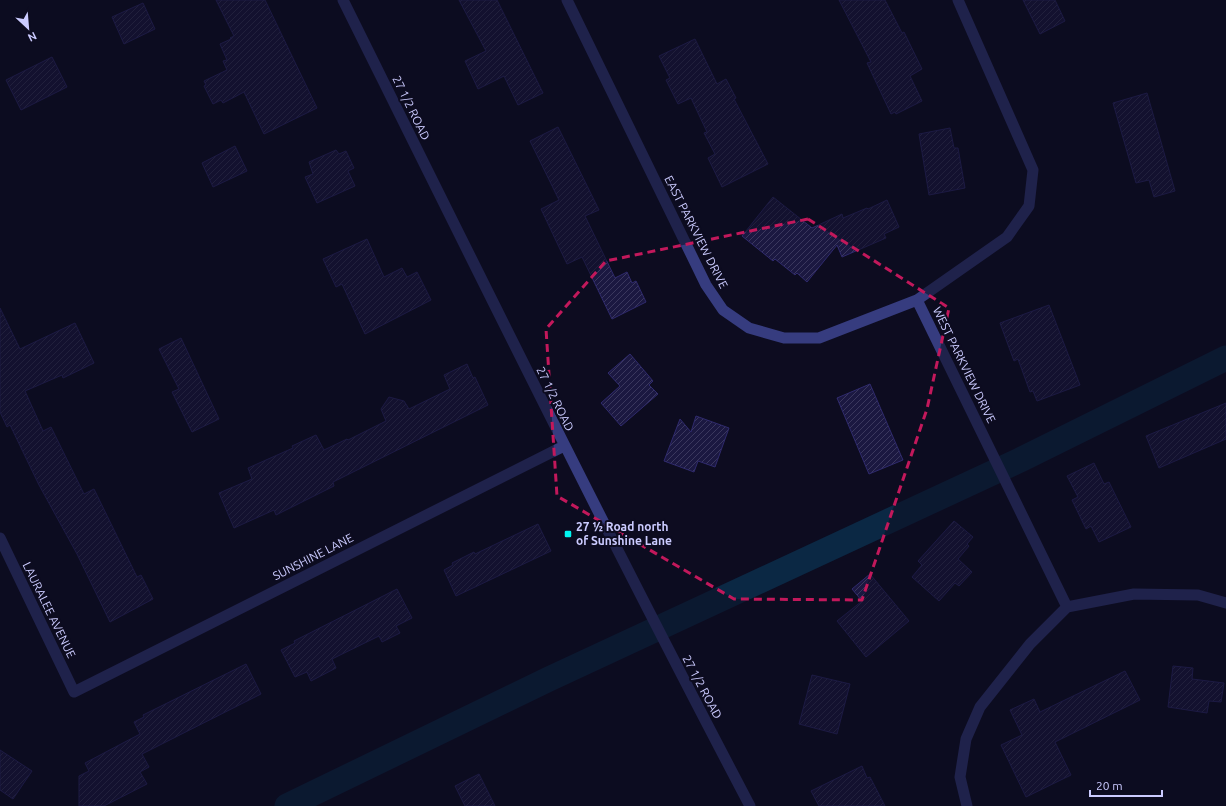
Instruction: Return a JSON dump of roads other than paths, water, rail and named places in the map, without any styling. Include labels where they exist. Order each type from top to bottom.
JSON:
[{"type":"street","name":"27 1/2 ROAD","points":[[343,0],[564,446],[750,806]]},
{"type":"street","name":"EAST PARKVIEW DRIVE","points":[[567,0],[706,285],[723,310],[749,328],[784,338],[819,338],[917,300]]},
{"type":"street","name":"WEST PARKVIEW DRIVE","points":[[958,0],[1033,170],[1029,206],[1007,237],[917,300],[1067,607]]},
{"type":"street","name":"SUNSHINE LANE","points":[[74,692],[564,446]]},
{"type":"street","name":"LAURALEE AVENUE","points":[[0,538],[74,692]]},
{"type":"street","points":[[967,806],[960,777],[966,739],[980,708],[1030,644],[1067,607],[1134,594],[1198,595],[1226,603]]},
{"type":"waterway","points":[[287,806],[549,679],[1020,460],[1226,358]]},
{"type":"place","name":"27 ½ Road north of Sunshine Lane","points":[[568,534]]}]
